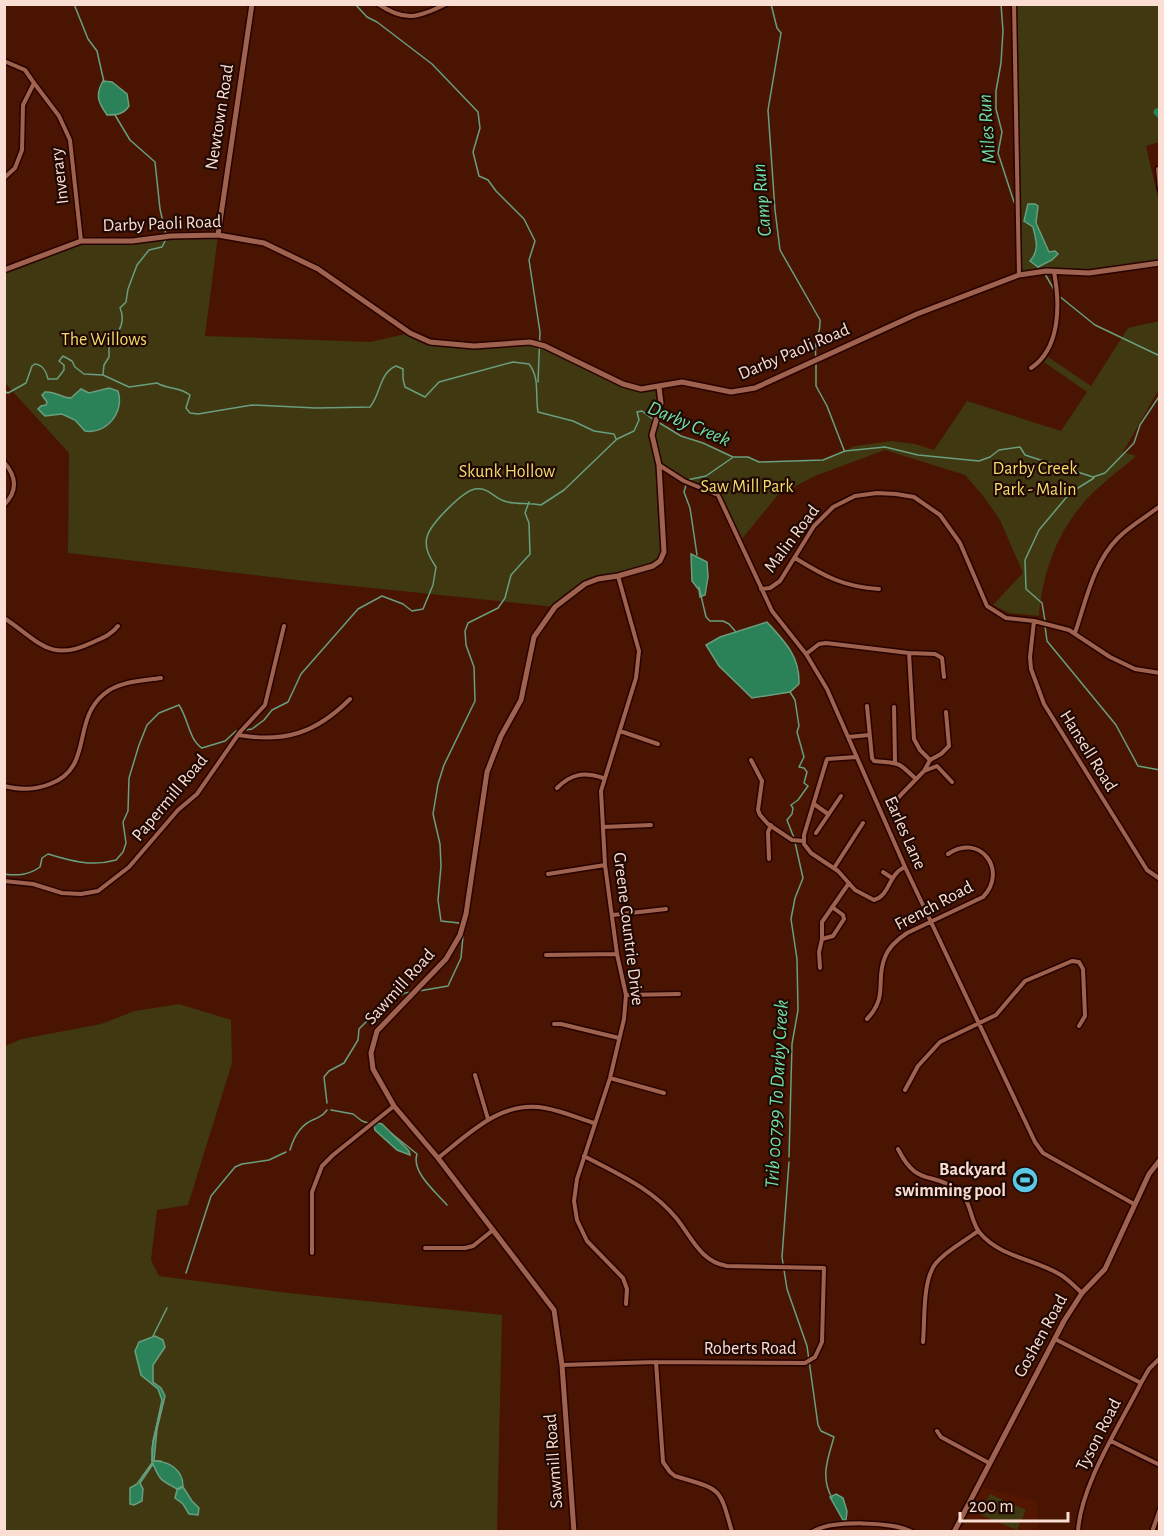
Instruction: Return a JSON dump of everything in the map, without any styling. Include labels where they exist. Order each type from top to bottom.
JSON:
[{"type":"street","name":"Newtown Road","points":[[218,235],[252,4]]},
{"type":"street","points":[[378,4],[393,15],[422,16],[446,4]]},
{"type":"street","points":[[1014,4],[1019,275]]},
{"type":"street","name":"Inverary","points":[[4,61],[25,70],[59,116],[70,140],[81,241]]},
{"type":"street","name":"Inverary","points":[[4,178],[15,168],[22,150],[23,105],[34,83]]},
{"type":"street","points":[[1158,169],[1160,189]]},
{"type":"street","name":"Darby Paoli Road","points":[[4,270],[81,241],[132,241],[171,236],[218,235],[264,243],[303,261],[423,340],[474,346],[530,342],[545,346],[594,372],[633,388],[659,387],[682,382],[731,392],[755,388],[917,314],[1019,275],[1037,271],[1089,273],[1160,263]]},
{"type":"street","points":[[1030,368],[1042,356],[1055,332],[1054,272]]},
{"type":"street","name":"Sawmill Road","points":[[574,1532],[562,1365],[554,1310],[438,1158],[394,1106],[373,1069],[371,1053],[377,1031],[446,959],[460,935],[466,914],[487,772],[501,736],[520,700],[534,637],[555,607],[585,584],[653,566],[660,561],[664,552],[659,465],[652,435],[660,409],[659,387]]},
{"type":"street","points":[[4,462],[13,473],[15,483],[13,494],[4,505]]},
{"type":"street","name":"Earles Lane","points":[[659,465],[691,484],[718,495],[772,610],[806,654],[827,689],[905,867],[1042,1153],[1134,1204]]},
{"type":"street","name":"Malin Road","points":[[761,589],[778,584],[814,526],[833,507],[855,496],[877,493],[914,497],[940,515],[960,543],[987,606],[1006,618],[1034,621],[1076,633],[1110,657],[1135,669],[1160,673]]},
{"type":"street","points":[[1076,633],[1092,580],[1111,545],[1125,531],[1160,506]]},
{"type":"street","points":[[795,558],[842,584],[879,589]]},
{"type":"street","name":"Greene Countrie Drive","points":[[618,576],[639,651],[636,678],[600,791],[605,865],[617,954],[626,995],[624,1019],[610,1078],[584,1156],[575,1194],[577,1220],[587,1241],[623,1278],[627,1289],[626,1304]]},
{"type":"street","points":[[4,618],[43,646],[58,651],[78,649],[110,634],[118,626]]},
{"type":"street","name":"Hansell Road","points":[[1034,621],[1031,669],[1044,704],[1147,870],[1160,879]]},
{"type":"street","name":"Papermill Road","points":[[4,880],[33,884],[62,893],[81,894],[98,891],[129,867],[178,810],[197,794],[239,734],[265,705],[284,626]]},
{"type":"street","points":[[806,654],[819,644],[825,643],[939,655],[942,658],[944,677]]},
{"type":"street","points":[[909,653],[914,739],[920,750],[930,760]]},
{"type":"street","points":[[4,786],[22,790],[36,789],[65,777],[76,764],[85,722],[98,700],[117,686],[161,678]]},
{"type":"street","points":[[239,734],[260,739],[282,738],[317,726],[333,716],[350,699]]},
{"type":"street","points":[[867,706],[871,754],[874,761],[895,762],[916,779]]},
{"type":"street","points":[[894,707],[895,762]]},
{"type":"street","points":[[894,802],[924,771],[930,760],[949,746],[946,712]]},
{"type":"street","points":[[620,731],[658,744]]},
{"type":"street","points":[[848,737],[869,735]]},
{"type":"street","points":[[856,756],[827,759],[804,841],[805,846],[811,853],[834,868],[855,890],[876,900],[884,894],[897,870],[905,867]]},
{"type":"street","points":[[751,760],[762,781],[759,813],[762,818],[792,840],[804,841]]},
{"type":"street","points":[[924,771],[937,766],[952,782]]},
{"type":"street","points":[[557,788],[577,774],[587,773],[603,778]]},
{"type":"street","points":[[816,833],[841,795]]},
{"type":"street","points":[[814,804],[828,814]]},
{"type":"street","points":[[834,868],[863,823]]},
{"type":"street","points":[[603,827],[651,825]]},
{"type":"street","points":[[769,859],[768,832],[771,825]]},
{"type":"street","name":"French Road","points":[[867,1019],[880,1000],[884,958],[889,949],[907,933],[983,897],[992,885],[993,868],[983,852],[964,847],[948,854]]},
{"type":"street","points":[[548,874],[605,865]]},
{"type":"street","points":[[883,872],[892,878]]},
{"type":"street","points":[[820,968],[821,925],[849,883]]},
{"type":"street","points":[[822,939],[833,936],[844,919],[843,915],[832,907]]},
{"type":"street","points":[[613,915],[666,909]]},
{"type":"street","points":[[546,955],[617,954]]},
{"type":"street","points":[[905,1090],[918,1066],[935,1047],[947,1038],[996,1015],[1025,981],[1072,961],[1079,962],[1083,969],[1085,1016],[1079,1026]]},
{"type":"street","points":[[626,995],[679,994]]},
{"type":"street","points":[[554,1024],[619,1038]]},
{"type":"street","points":[[475,1075],[488,1119]]},
{"type":"street","points":[[610,1078],[664,1093]]},
{"type":"street","points":[[312,1253],[312,1192],[322,1166],[394,1106]]},
{"type":"street","points":[[438,1158],[488,1119],[511,1109],[532,1106],[548,1108],[594,1123]]},
{"type":"street","points":[[898,1149],[904,1161],[914,1171],[959,1191],[969,1204],[978,1232],[995,1246],[1059,1274],[1082,1293]]},
{"type":"street","name":"Roberts Road","points":[[562,1365],[656,1362],[805,1363],[815,1357],[822,1342],[824,1268],[727,1266],[716,1263],[700,1251],[675,1216],[646,1190],[584,1156]]},
{"type":"street","name":"Goshen Road","points":[[954,1532],[1055,1339],[1082,1293],[1105,1269],[1149,1174],[1160,1160]]},
{"type":"street","points":[[425,1248],[473,1246],[494,1230]]},
{"type":"street","points":[[923,1342],[930,1273],[945,1254],[978,1232]]},
{"type":"street","points":[[1055,1339],[1141,1383]]},
{"type":"street","name":"Tyson Road","points":[[1078,1532],[1084,1499],[1111,1441],[1149,1369],[1160,1358]]},
{"type":"street","points":[[656,1362],[663,1462],[675,1476],[713,1488],[720,1494],[732,1532]]},
{"type":"street","points":[[937,1431],[940,1437],[989,1463]]},
{"type":"street","points":[[1111,1441],[1160,1465]]},
{"type":"street","points":[[1152,1532],[1160,1509]]},
{"type":"street","points":[[812,1532],[819,1527],[857,1524],[900,1526],[912,1532]]},
{"type":"shaded area","points":[[103,81],[112,82],[127,94],[129,106],[125,111],[107,115],[99,98],[99,90]]},
{"type":"shaded area","points":[[1028,204],[1038,206],[1036,223],[1049,252],[1055,251],[1058,254],[1038,267],[1030,261],[1035,253],[1036,245],[1033,227],[1024,221]]},
{"type":"shaded area","points":[[109,388],[118,391],[119,407],[107,426],[100,429],[85,431],[75,420],[62,414],[45,416],[38,409],[46,405],[47,402],[42,395],[45,392],[71,398],[81,389],[89,393]]},
{"type":"shaded area","points":[[691,554],[707,562],[708,577],[705,595],[700,597],[699,590],[692,581]]},
{"type":"shaded area","points":[[767,622],[794,657],[799,674],[799,684],[790,692],[752,698],[719,666],[706,645],[720,637]]},
{"type":"shaded area","points":[[382,1124],[409,1151],[410,1155],[397,1150],[375,1130],[374,1125]]},
{"type":"shaded area","points":[[155,1336],[163,1340],[165,1347],[153,1365],[153,1382],[161,1388],[165,1396],[157,1429],[154,1461],[170,1465],[178,1471],[183,1486],[177,1489],[164,1482],[153,1464],[140,1483],[143,1489],[142,1501],[134,1505],[130,1504],[130,1488],[137,1484],[152,1463],[152,1448],[162,1400],[158,1389],[141,1375],[135,1351],[139,1342]]},
{"type":"shaded area","points":[[183,1487],[199,1508],[198,1515],[189,1514],[183,1504],[175,1498],[177,1490]]},
{"type":"shaded area","points":[[982,1487],[1037,1501],[1038,1531],[959,1532]]},
{"type":"shaded area","points":[[836,1494],[843,1498],[847,1511],[846,1520],[843,1520],[830,1497]]},
{"type":"green space","points":[[1014,5],[1159,5],[1159,142],[1146,146],[1159,202],[1159,263],[1102,271],[1019,275]]},
{"type":"green space","points":[[218,235],[205,336],[370,342],[410,333],[424,340],[474,346],[530,342],[633,388],[659,387],[665,405],[658,422],[681,436],[733,457],[748,457],[759,462],[823,460],[855,446],[892,441],[915,444],[934,450],[967,401],[1061,431],[1087,392],[1044,362],[1048,357],[1091,386],[1128,328],[1159,321],[1159,389],[1123,452],[1136,456],[1087,499],[1072,518],[1057,544],[1043,587],[1039,616],[1009,613],[993,605],[1023,573],[1000,520],[965,475],[885,450],[815,476],[778,495],[740,541],[718,495],[660,466],[664,552],[660,561],[585,584],[555,607],[68,553],[69,453],[5,383],[5,270],[81,241]]},
{"type":"green space","points":[[179,1004],[231,1020],[232,1063],[188,1205],[157,1210],[151,1260],[159,1276],[288,1293],[502,1315],[497,1531],[5,1531],[5,1046],[22,1039],[101,1024],[135,1011]]},
{"type":"green space","points":[[990,1494],[1026,1510],[1017,1530],[981,1515]]},
{"type":"waterway","points":[[74,4],[88,39],[97,51],[104,82]]},
{"type":"waterway","points":[[355,4],[367,17],[377,22],[432,64],[478,112],[480,128],[473,152],[479,176],[488,180],[524,219],[535,241],[529,260],[540,332],[538,382]]},
{"type":"waterway","name":"Camp Run","points":[[771,4],[777,28],[781,33],[768,110],[780,250],[820,320],[816,357]]},
{"type":"waterway","name":"Miles Run","points":[[1001,4],[1003,31],[996,109],[1002,132],[998,153],[1017,205]]},
{"type":"waterway","points":[[1157,112],[1160,115]]},
{"type":"waterway","points":[[115,115],[130,140],[155,162],[160,209],[166,235]]},
{"type":"waterway","points":[[103,374],[104,365],[109,357],[109,341],[117,338],[113,330],[120,328],[122,319],[120,308],[126,302],[137,265],[149,250],[162,247],[166,239]]},
{"type":"waterway","name":"Miles Run","points":[[1045,274],[1056,293]]},
{"type":"waterway","name":"Miles Run","points":[[1059,296],[1095,325],[1160,356]]},
{"type":"waterway","points":[[4,391],[8,393],[26,383],[32,366],[35,364],[44,369],[48,379],[57,379],[64,370],[64,365],[59,361],[63,356],[72,361],[75,367],[84,374],[103,375],[129,387],[157,383],[181,390],[190,395],[186,408],[190,413],[198,414],[252,405],[316,408],[370,407],[386,374],[396,366],[403,369],[405,387],[425,397],[439,382],[513,362],[529,364],[532,369],[536,381],[538,412],[573,421],[594,431],[614,434],[616,439]]},
{"type":"waterway","name":"Camp Run","points":[[816,362],[816,386],[827,406],[844,450]]},
{"type":"waterway","name":"Darby Creek","points":[[658,422],[681,436],[733,457],[748,457],[759,462],[823,460],[845,451],[885,447],[918,455],[979,461],[999,450],[1020,447],[1025,455],[1093,477],[1105,473],[1134,443],[1140,425],[1160,395]]},
{"type":"waterway","name":"Darby Creek","points":[[245,730],[252,729],[272,710],[288,702],[301,674],[358,609],[382,596],[403,604],[412,611],[423,609],[433,585],[436,567],[427,549],[427,537],[440,517],[455,502],[470,491],[480,489],[508,502],[541,505],[564,490],[617,439],[634,431],[639,420],[637,412],[642,411],[654,420]]},
{"type":"waterway","name":"Trib 00799 To Darby Creek","points":[[687,480],[706,476],[732,458]]},
{"type":"waterway","points":[[1045,621],[1042,603],[1026,589],[1025,560],[1039,530],[1070,493],[1094,478]]},
{"type":"waterway","name":"Trib 00799 To Darby Creek","points":[[686,485],[684,492],[690,508],[697,555]]},
{"type":"waterway","points":[[460,925],[441,921],[438,900],[440,844],[433,814],[444,765],[475,701],[474,667],[466,645],[465,631],[468,623],[498,608],[505,598],[511,575],[530,554],[529,523],[525,513],[529,502]]},
{"type":"waterway","name":"Trib 00799 To Darby Creek","points":[[699,587],[706,617],[710,621],[723,621],[736,632]]},
{"type":"waterway","points":[[1045,626],[1047,641],[1116,725],[1138,766],[1160,770]]},
{"type":"waterway","name":"Trib 00799 To Darby Creek","points":[[789,1157],[792,1044],[798,1010],[797,959],[791,919],[795,898],[803,878],[794,838],[787,820],[792,814],[791,805],[798,800],[808,786],[804,783],[807,772],[804,768],[799,767],[804,757],[797,732],[799,726],[795,700],[790,692]]},
{"type":"waterway","name":"Darby Creek","points":[[4,874],[19,875],[32,872],[40,867],[42,858],[48,854],[90,863],[116,860],[123,852],[126,843],[123,822],[128,811],[129,778],[147,725],[159,713],[179,705],[194,740],[202,748],[225,741],[236,731],[240,731]]},
{"type":"waterway","points":[[419,991],[448,986],[461,958],[463,936]]},
{"type":"waterway","points":[[327,1103],[324,1077],[329,1071],[344,1063],[358,1040],[359,1029],[384,1004],[405,993],[412,992]]},
{"type":"waterway","points":[[290,1150],[302,1127],[322,1116],[327,1110]]},
{"type":"waterway","points":[[331,1110],[353,1114],[371,1124]]},
{"type":"waterway","points":[[391,1133],[417,1154],[416,1161],[421,1175],[447,1205]]},
{"type":"waterway","points":[[186,1273],[211,1196],[235,1167],[269,1160],[286,1152]]},
{"type":"waterway","name":"Trib 00799 To Darby Creek","points":[[789,1162],[782,1257],[787,1289],[807,1346],[818,1425],[821,1431],[834,1437],[826,1475],[826,1483],[832,1498]]},
{"type":"waterway","points":[[153,1336],[167,1308]]},
{"type":"waterway","points":[[160,1412],[153,1441],[152,1461],[161,1461]]},
{"type":"place","name":"Backyard swimming pool","points":[[1025,1180]]},
{"type":"park label","name":"The Willows","points":[[104,340]]},
{"type":"park label","name":"Skunk Hollow","points":[[507,472]]},
{"type":"park label","name":"Darby Creek Park - Malin","points":[[1035,479]]},
{"type":"park label","name":"Saw Mill Park","points":[[747,487]]}]
